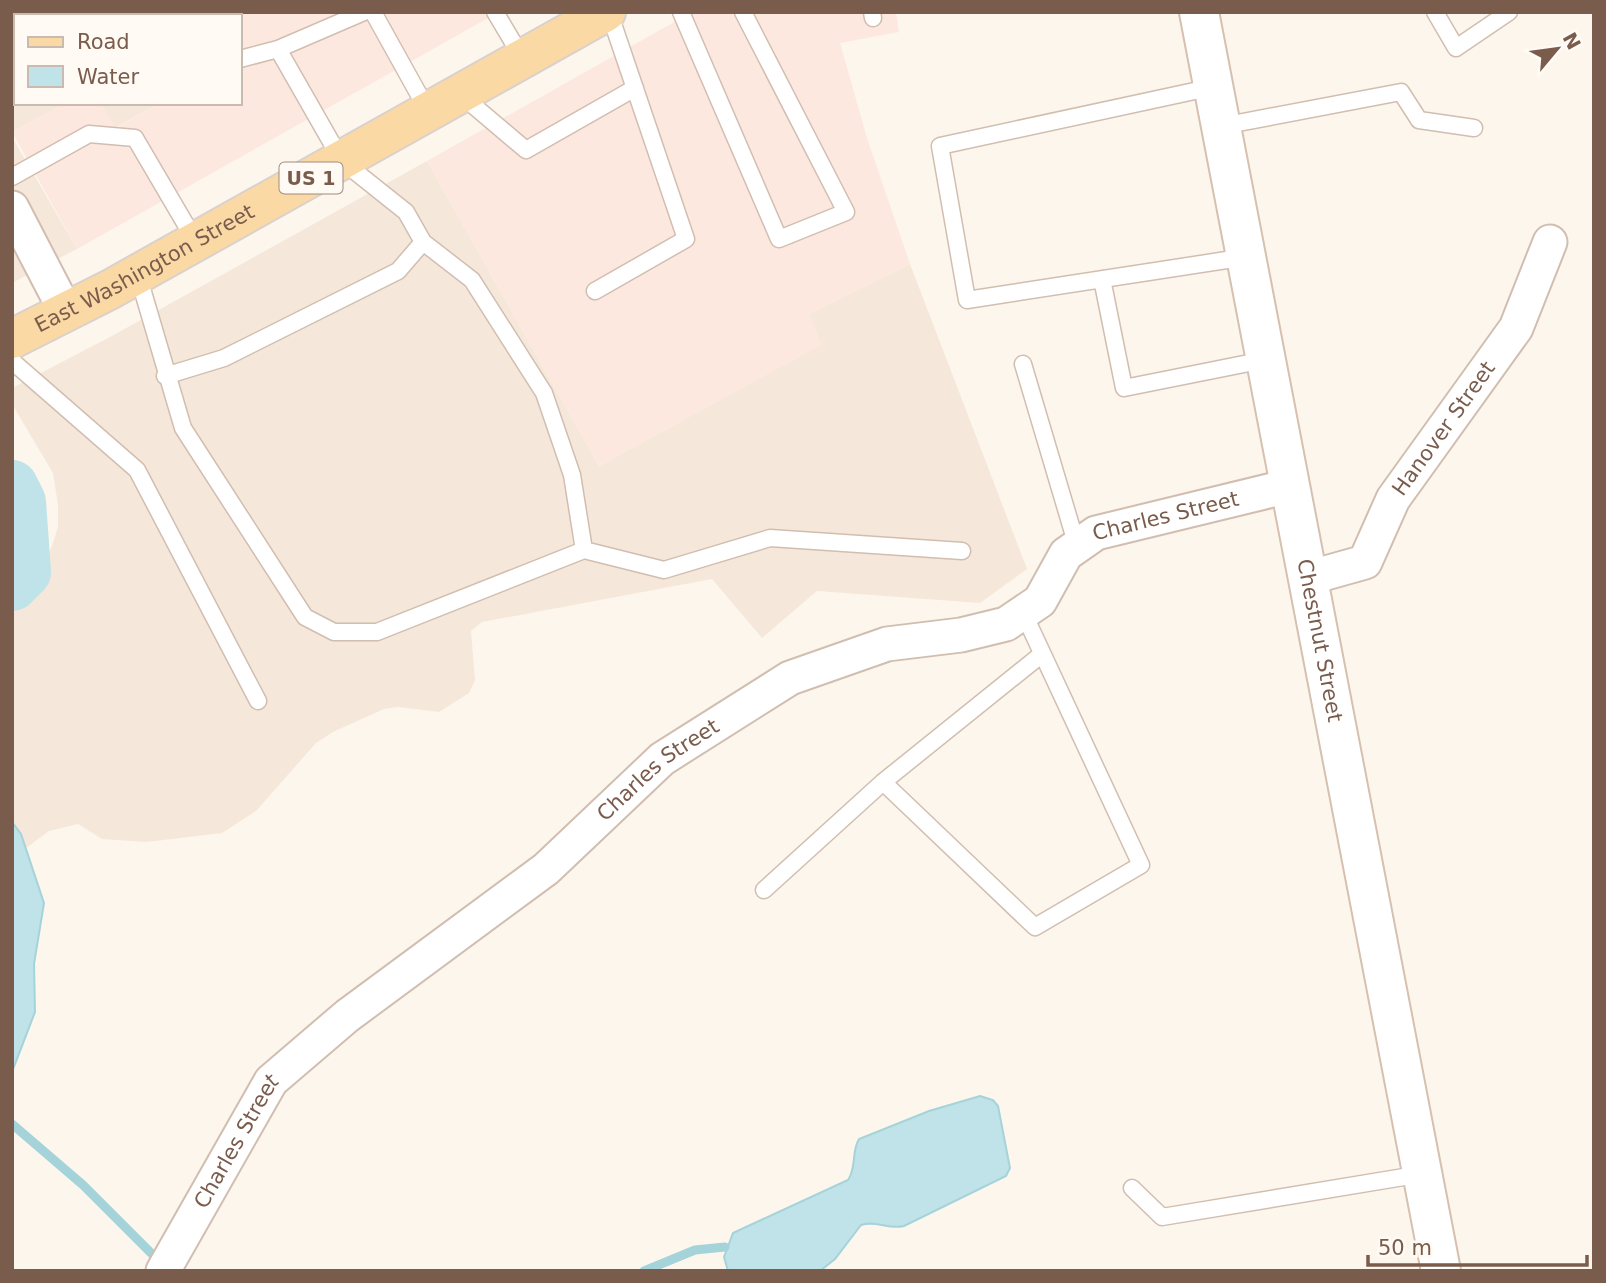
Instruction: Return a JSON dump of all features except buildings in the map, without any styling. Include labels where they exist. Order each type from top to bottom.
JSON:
[{"type":"main road","name":"East Washington Street","points":[[12,339],[138,274],[608,12]]},
{"type":"street","name":"Chestnut Street","points":[[1199,12],[1441,1271]]},
{"type":"street","points":[[12,208],[66,312]]},
{"type":"street","name":"Hanover Street","points":[[1308,578],[1365,562],[1394,499],[1516,328],[1550,242]]},
{"type":"street","name":"Charles Street","points":[[163,1271],[271,1081],[347,1016],[546,869],[662,758],[790,678],[887,643],[961,635],[1006,624],[1040,601],[1066,554],[1096,533],[1289,486]]},
{"type":"lane","points":[[242,58],[278,49],[364,12]]},
{"type":"lane","points":[[373,12],[445,104],[526,150],[635,88]]},
{"type":"lane","points":[[495,12],[523,59]]},
{"type":"lane","points":[[595,291],[686,239],[608,12]]},
{"type":"lane","points":[[681,12],[779,239],[846,212],[743,12]]},
{"type":"lane","points":[[1435,12],[1456,48],[1509,12]]},
{"type":"lane","points":[[278,49],[342,161],[406,212],[423,242],[472,280],[544,393],[572,475],[584,550]]},
{"type":"lane","points":[[1214,87],[940,146],[967,300],[1246,257]]},
{"type":"lane","points":[[1222,126],[1401,92],[1419,120],[1474,128]]},
{"type":"lane","points":[[12,177],[89,134],[135,138],[196,242]]},
{"type":"lane","points":[[166,376],[224,358],[398,271],[423,242]]},
{"type":"lane","points":[[138,274],[183,428],[305,617],[334,632],[377,632],[584,550],[664,570],[770,538],[962,551]]},
{"type":"lane","points":[[1102,279],[1124,388],[1265,360]]},
{"type":"lane","points":[[12,361],[137,470],[258,701]]},
{"type":"lane","points":[[1023,364],[1077,546]]},
{"type":"lane","points":[[883,782],[1035,927],[1141,865],[1023,612]]},
{"type":"lane","points":[[764,890],[883,782],[1042,654]]},
{"type":"lane","points":[[1132,1188],[1163,1217],[1422,1174]]},
{"type":"shaded area","points":[[12,12],[112,12],[113,14],[14,14],[14,105],[62,105],[12,132]]},
{"type":"shaded area","points":[[112,12],[499,12],[77,249],[12,132],[62,105],[101,105],[116,128],[156,105],[242,105],[242,14]]},
{"type":"shaded area","points":[[692,12],[896,12],[899,32],[840,43],[867,138],[910,264],[810,314],[821,345],[599,466],[427,161]]},
{"type":"shaded area","points":[[101,105],[155,105],[115,128]]},
{"type":"shaded area","points":[[12,137],[77,249],[12,283]]},
{"type":"shaded area","points":[[427,161],[599,466],[820,345],[809,314],[910,264],[1027,569],[980,603],[817,591],[762,638],[712,579],[482,622],[471,631],[475,680],[469,693],[439,712],[398,707],[384,709],[333,732],[316,743],[256,811],[222,833],[147,842],[102,839],[78,824],[49,831],[26,848],[21,834],[12,822],[12,608],[41,569],[52,546],[58,527],[58,505],[53,473],[12,404],[12,388],[110,337]]},
{"type":"water","points":[[12,822],[21,834],[44,903],[34,964],[35,1012],[12,1072]]},
{"type":"water","points":[[980,1096],[993,1100],[998,1106],[1010,1168],[1006,1176],[904,1226],[861,1225],[835,1259],[820,1271],[728,1271],[724,1257],[733,1233],[848,1180],[859,1139],[929,1111]]},
{"type":"waterway","points":[[12,486],[20,502],[25,572],[12,585]]},
{"type":"waterway","points":[[12,1124],[83,1185],[156,1258]]},
{"type":"waterway","points":[[644,1271],[695,1250],[725,1247]]}]
